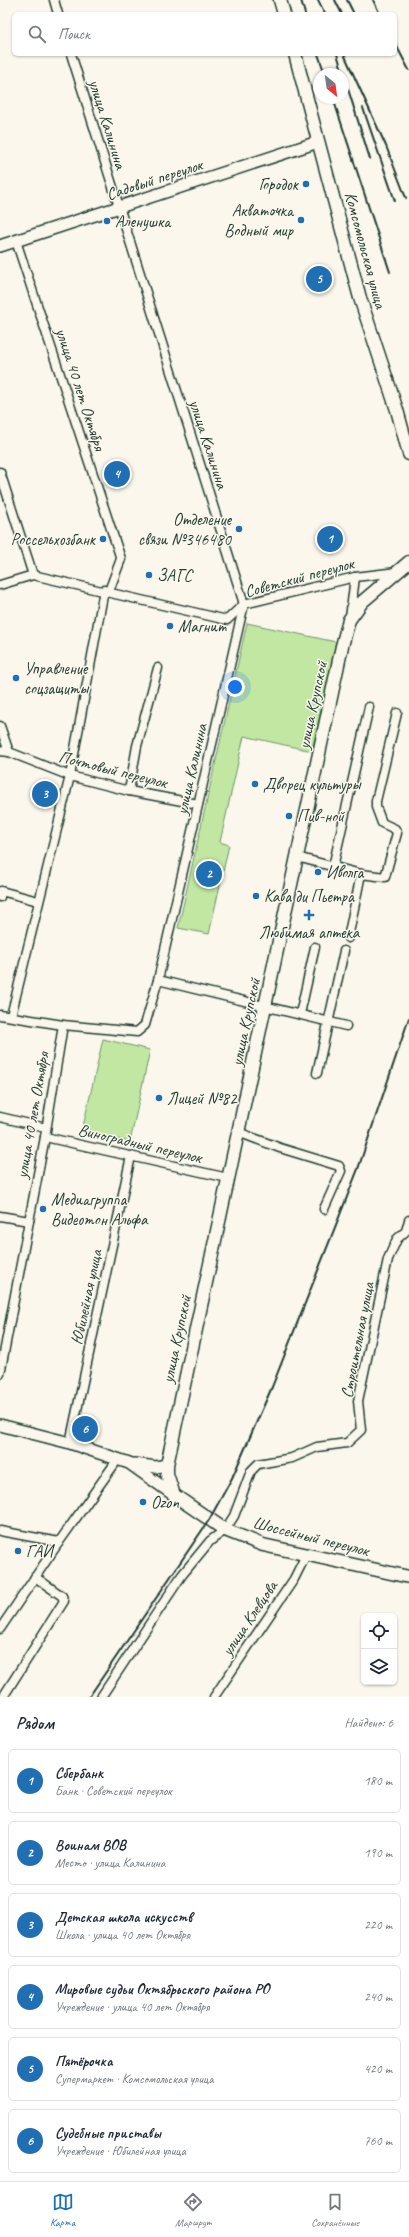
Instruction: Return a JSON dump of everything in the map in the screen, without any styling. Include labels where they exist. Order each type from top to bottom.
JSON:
[{"type":"main road","points":[[280,0],[283,12]]},
{"type":"main road","name":"Комсомольская улица","points":[[296,56],[360,298],[397,410],[409,454]]},
{"type":"main road","name":"улица Крупской","points":[[174,1495],[166,1474],[167,1465],[342,646],[349,620],[362,602],[409,562]]},
{"type":"main road","name":"Шоссейный переулок","points":[[174,1495],[225,1530],[263,1545],[409,1577]]},
{"type":"street","points":[[54,0],[57,12]]},
{"type":"street","name":"улица Калинина","points":[[63,1025],[137,1032],[144,1025],[158,980],[244,604],[72,56]]},
{"type":"street","name":"Садовый переулок","points":[[0,246],[318,142]]},
{"type":"street","name":"улица 40 лет Октября","points":[[10,1016],[70,776],[106,591],[121,559],[16,241]]},
{"type":"street","points":[[0,472],[33,575],[0,586]]},
{"type":"street","name":"Советский переулок","points":[[33,575],[228,620],[244,604],[355,577],[400,571]]},
{"type":"street","points":[[349,620],[355,577]]},
{"type":"street","points":[[129,791],[137,746],[158,668]]},
{"type":"street","points":[[334,867],[369,707]]},
{"type":"street","points":[[297,857],[361,874],[385,877],[397,833],[396,829],[382,823],[376,807],[396,713]]},
{"type":"street","points":[[0,726],[9,752]]},
{"type":"street","name":"Почтовый переулок","points":[[0,751],[9,752],[70,776],[129,791],[198,804]]},
{"type":"street","points":[[348,938],[361,874]]},
{"type":"street","points":[[0,897],[1,891],[38,901]]},
{"type":"street","points":[[300,1014],[316,947]]},
{"type":"street","points":[[317,1072],[344,951]]},
{"type":"street","points":[[158,980],[266,1005],[346,1026]]},
{"type":"street","points":[[0,1015],[63,1025]]},
{"type":"street","name":"улица 40 лет Октября","points":[[0,1374],[45,1137],[63,1025]]},
{"type":"street","points":[[0,1117],[46,1128]]},
{"type":"street","points":[[238,1132],[280,1148],[339,1166],[341,1171],[324,1209]]},
{"type":"street","name":"Виноградный переулок","points":[[45,1137],[228,1178]]},
{"type":"street","name":"Юбилейная улица","points":[[70,1443],[131,1156]]},
{"type":"street","points":[[0,1216],[29,1221]]},
{"type":"street","name":"Строительная улица","points":[[225,1530],[234,1516],[250,1471],[258,1464],[292,1458],[317,1447],[347,1443],[361,1430],[358,1401],[388,1259],[397,1239],[407,1232],[409,1220]]},
{"type":"street","points":[[0,1425],[70,1443],[142,1467],[167,1465]]},
{"type":"street","points":[[0,1629],[118,1459]]},
{"type":"street","points":[[129,1463],[174,1495]]},
{"type":"street","points":[[101,1697],[182,1576],[210,1541],[225,1530]]},
{"type":"street","points":[[0,1531],[59,1542]]},
{"type":"street","name":"улица Клевцова","points":[[214,1697],[294,1579],[306,1555]]},
{"type":"street","points":[[2,1697],[64,1600],[62,1596],[35,1577]]},
{"type":"green space","points":[[247,623],[336,642],[312,751],[244,736],[220,842],[229,845],[209,934],[178,928]]},
{"type":"green space","points":[[103,1039],[150,1050],[130,1142],[82,1131]]},
{"type":"railway","points":[[301,0],[304,12]]},
{"type":"railway","points":[[318,0],[324,12]]},
{"type":"railway","points":[[335,0],[341,12]]},
{"type":"railway","points":[[347,0],[353,12]]},
{"type":"railway","points":[[373,0],[379,12]]},
{"type":"railway","points":[[397,47],[409,70]]},
{"type":"railway","points":[[319,56],[323,68]]},
{"type":"railway","points":[[338,56],[370,159]]},
{"type":"railway","points":[[345,56],[386,146],[406,198]]},
{"type":"railway","points":[[335,104],[390,272]]},
{"type":"railway","points":[[363,108],[395,201]]},
{"type":"railway","points":[[89,1697],[209,1520],[232,1478],[272,1387],[358,1169],[409,1018]]},
{"type":"place","name":"Городок","points":[[306,184]]},
{"type":"place","name":"Акваточка Водный мир","points":[[301,220]]},
{"type":"place","name":"Аленушка","points":[[107,221]]},
{"type":"place","name":"Пятёрочка","points":[[319,279]]},
{"type":"place","name":"Мировые судьи Октябрьского района РО","points":[[117,474]]},
{"type":"place","name":"Отделение связи №346480","points":[[239,529]]},
{"type":"place","name":"Россельхозбанк","points":[[103,539]]},
{"type":"place","name":"Сбербанк","points":[[330,539]]},
{"type":"place","name":"ЗАГС","points":[[149,575]]},
{"type":"place","name":"Магнит","points":[[170,626]]},
{"type":"place","name":"Управление соцзащиты","points":[[16,678]]},
{"type":"place","name":"Дворец культуры","points":[[255,784]]},
{"type":"place","name":"Детская школа искусств","points":[[45,794]]},
{"type":"place","name":"Пив-ной","points":[[289,816]]},
{"type":"place","name":"Иволга","points":[[318,872]]},
{"type":"place","name":"Воинам ВОВ","points":[[209,874]]},
{"type":"place","name":"Кава ди Пьетра","points":[[256,896]]},
{"type":"place","name":"Любимая аптека","points":[[309,915]]},
{"type":"place","name":"Лицей №82","points":[[159,1098]]},
{"type":"place","name":"Медиагруппа Видеотон Альфа","points":[[43,1209]]},
{"type":"place","name":"Судебные приставы","points":[[85,1429]]},
{"type":"place","name":"Ozon","points":[[143,1502]]},
{"type":"place","name":"ГАИ","points":[[18,1551]]}]
